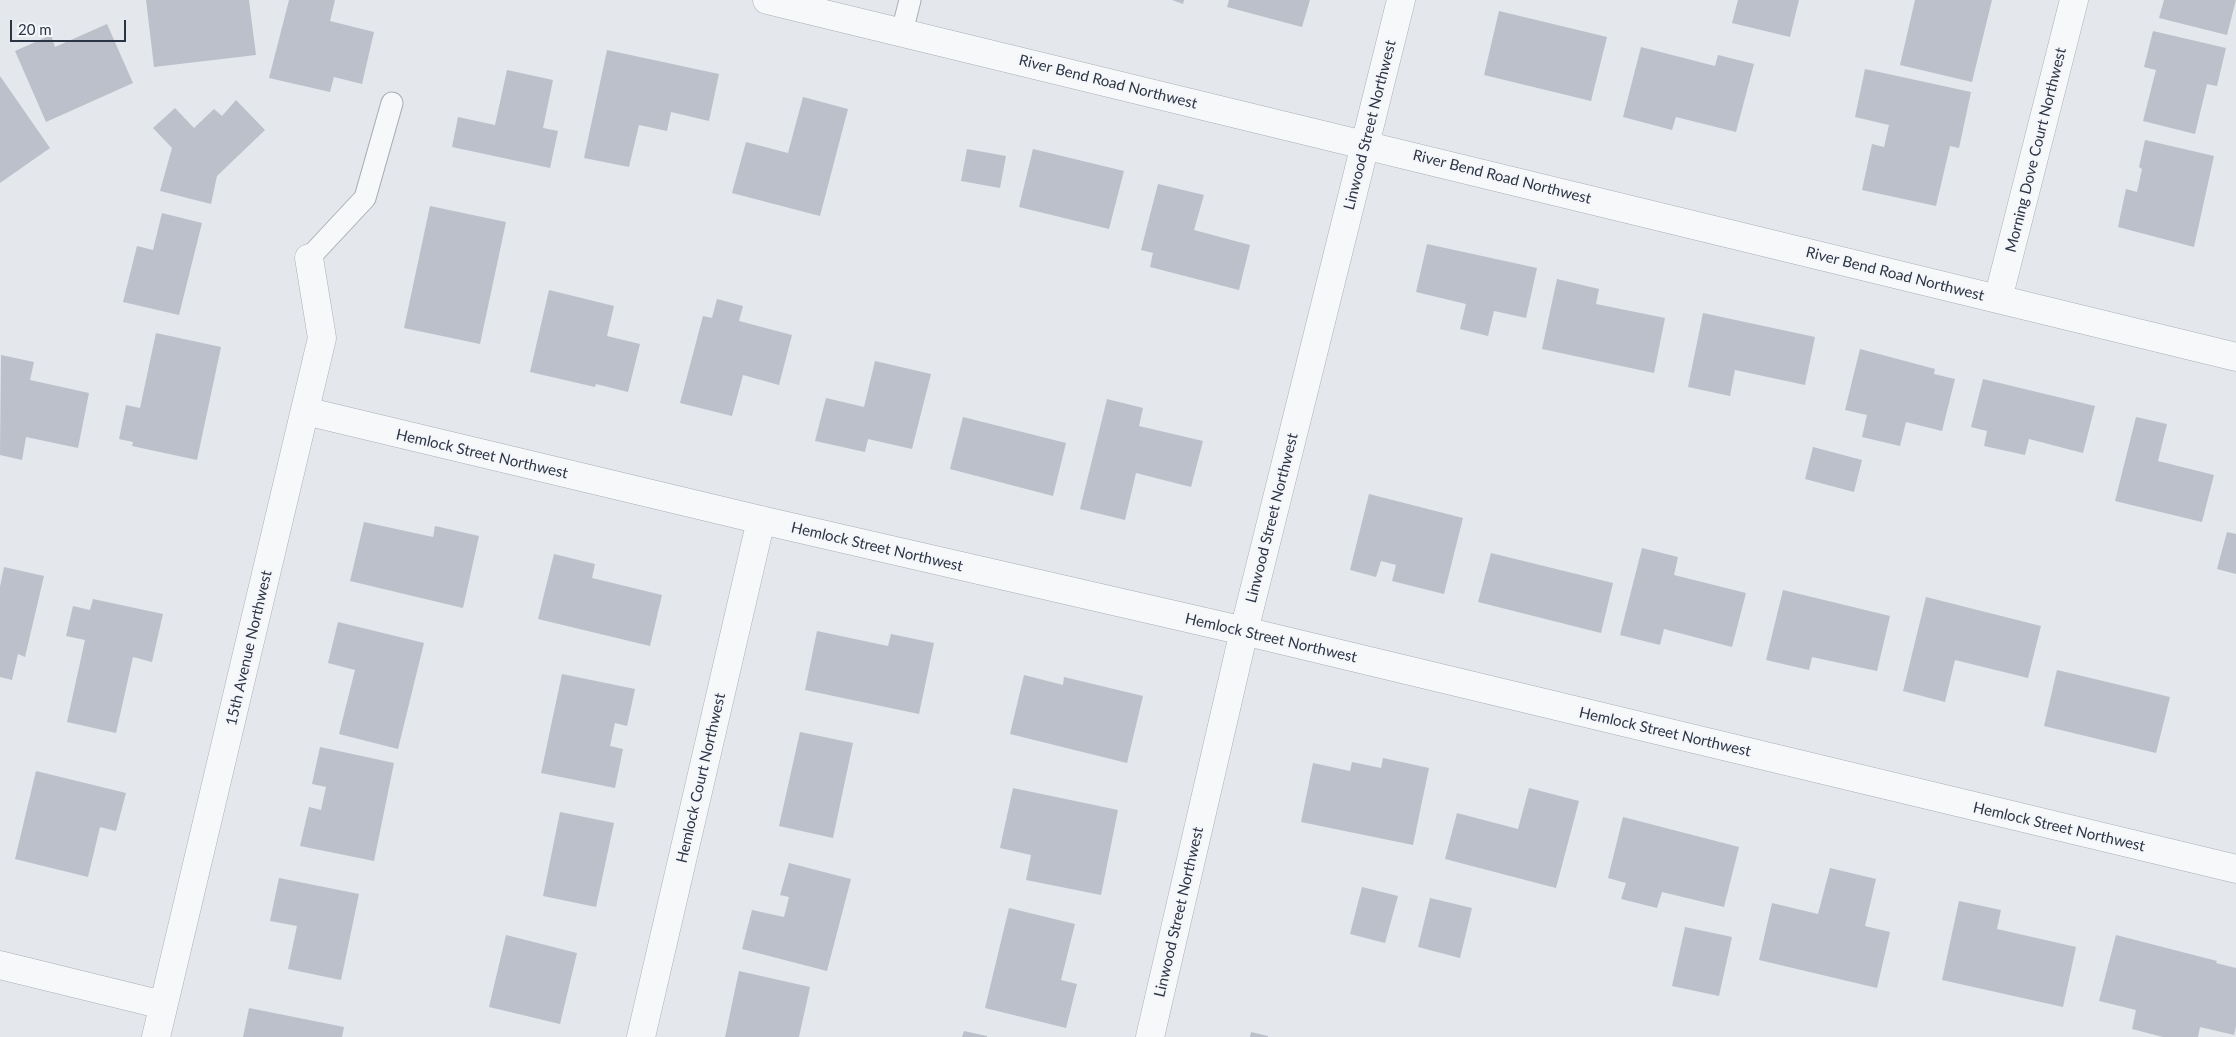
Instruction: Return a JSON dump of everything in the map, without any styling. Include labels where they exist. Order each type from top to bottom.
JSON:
[{"type":"street","name":"River Bend Road Northwest","points":[[767,0],[2236,357]]},
{"type":"street","name":"Linwood Street Northwest","points":[[1150,1037],[1244,631],[1401,0]]},
{"type":"street","name":"Morning Dove Court Northwest","points":[[1998,299],[2074,0]]},
{"type":"street","name":"15th Avenue Northwest","points":[[156,1037],[322,338],[309,258]]},
{"type":"street","name":"Hemlock Street Northwest","points":[[305,411],[761,520],[1244,631],[2236,869]]},
{"type":"street","name":"Hemlock Court Northwest","points":[[641,1037],[761,520]]},
{"type":"street","points":[[0,965],[163,1005]]},
{"type":"lane","points":[[902,32],[910,0]]},
{"type":"lane","points":[[309,258],[365,198],[392,104]]},
{"type":"building","points":[[146,0],[249,0],[256,55],[154,67]]},
{"type":"building","points":[[289,0],[335,0],[330,21],[374,32],[362,84],[334,77],[330,92],[269,78]]},
{"type":"building","points":[[1172,0],[1184,0],[1183,4]]},
{"type":"building","points":[[1229,0],[1310,0],[1302,27],[1227,7]]},
{"type":"building","points":[[1738,0],[1799,0],[1790,37],[1732,23]]},
{"type":"building","points":[[1915,0],[1992,0],[1972,82],[1900,65]]},
{"type":"building","points":[[2164,0],[2236,0],[2227,35],[2159,18]]},
{"type":"building","points":[[1499,11],[1607,37],[1591,101],[1484,75]]},
{"type":"building","points":[[107,24],[133,83],[46,122],[15,51],[51,35],[55,47]]},
{"type":"building","points":[[2153,31],[2226,48],[2217,86],[2207,84],[2195,134],[2143,121],[2156,70],[2144,67]]},
{"type":"building","points":[[1641,47],[1715,66],[1718,55],[1754,64],[1736,132],[1676,117],[1672,130],[1623,117]]},
{"type":"building","points":[[607,50],[719,74],[709,121],[671,112],[667,131],[639,125],[629,167],[584,158]]},
{"type":"building","points":[[1865,69],[1971,92],[1959,148],[1950,146],[1936,206],[1862,190],[1872,144],[1884,147],[1889,125],[1855,117]]},
{"type":"building","points":[[507,70],[553,80],[543,128],[558,131],[550,168],[452,147],[458,117],[495,125]]},
{"type":"building","points":[[0,76],[50,148],[0,183]]},
{"type":"building","points":[[803,97],[848,109],[820,216],[732,193],[746,142],[788,153]]},
{"type":"building","points":[[236,100],[265,130],[217,176],[211,204],[160,191],[172,148],[153,128],[175,108],[194,128],[214,109],[222,116]]},
{"type":"building","points":[[2145,140],[2214,156],[2194,247],[2118,227],[2126,189],[2137,192],[2142,169],[2139,167]]},
{"type":"building","points":[[967,149],[1006,156],[1000,188],[961,181]]},
{"type":"building","points":[[1033,149],[1124,171],[1109,229],[1019,207]]},
{"type":"building","points":[[1158,184],[1204,195],[1194,230],[1250,245],[1239,290],[1150,267],[1153,253],[1141,250]]},
{"type":"building","points":[[430,206],[506,222],[480,344],[404,328]]},
{"type":"building","points":[[162,213],[202,223],[179,315],[123,302],[137,246],[153,250]]},
{"type":"building","points":[[1427,244],[1537,268],[1526,318],[1494,311],[1488,336],[1460,329],[1466,304],[1416,292]]},
{"type":"building","points":[[1557,279],[1599,289],[1596,304],[1665,318],[1654,373],[1542,349]]},
{"type":"building","points":[[549,290],[614,306],[607,336],[640,344],[628,392],[596,384],[595,387],[530,372]]},
{"type":"building","points":[[717,299],[743,306],[739,321],[792,335],[779,385],[743,375],[732,416],[680,403],[703,316],[712,318]]},
{"type":"building","points":[[1703,313],[1815,337],[1805,385],[1735,370],[1730,396],[1688,387]]},
{"type":"building","points":[[156,333],[221,347],[197,460],[132,446],[133,442],[119,439],[126,405],[140,408]]},
{"type":"building","points":[[1860,349],[1935,369],[1934,374],[1955,379],[1942,431],[1906,422],[1900,446],[1862,437],[1867,415],[1845,410]]},
{"type":"building","points":[[1,355],[34,362],[30,380],[89,393],[78,448],[26,437],[22,460],[0,455]]},
{"type":"building","points":[[875,361],[931,374],[912,449],[868,439],[865,452],[815,441],[826,398],[864,407]]},
{"type":"building","points":[[1983,379],[2095,406],[2083,453],[2029,439],[2025,455],[1984,446],[1987,431],[1971,427]]},
{"type":"building","points":[[1107,399],[1143,408],[1139,426],[1203,441],[1191,487],[1136,473],[1125,520],[1080,509]]},
{"type":"building","points":[[963,417],[1066,443],[1053,496],[950,469]]},
{"type":"building","points":[[2136,417],[2167,424],[2158,461],[2214,475],[2202,522],[2115,501]]},
{"type":"building","points":[[1813,447],[1862,460],[1854,492],[1805,479]]},
{"type":"building","points":[[1369,494],[1463,518],[1444,594],[1392,581],[1396,565],[1381,561],[1376,577],[1350,570]]},
{"type":"building","points":[[364,522],[433,537],[435,526],[479,536],[463,608],[350,581]]},
{"type":"building","points":[[2227,532],[2236,534],[2236,574],[2217,569]]},
{"type":"building","points":[[1642,548],[1678,557],[1674,575],[1746,593],[1732,647],[1664,629],[1660,645],[1620,635]]},
{"type":"building","points":[[1491,553],[1613,583],[1601,633],[1478,602]]},
{"type":"building","points":[[554,554],[595,564],[592,578],[662,595],[650,646],[538,619]]},
{"type":"building","points":[[4,567],[44,576],[25,657],[18,654],[12,680],[0,677],[0,587]]},
{"type":"building","points":[[1783,590],[1890,616],[1877,671],[1812,657],[1809,670],[1766,660]]},
{"type":"building","points":[[1926,597],[2041,626],[2028,678],[1955,660],[1945,702],[1903,691]]},
{"type":"building","points":[[93,599],[163,614],[152,662],[133,657],[116,733],[67,722],[85,640],[66,636],[73,606],[90,610]]},
{"type":"building","points":[[338,622],[424,643],[398,749],[339,734],[355,670],[328,663]]},
{"type":"building","points":[[817,631],[888,646],[891,634],[934,643],[919,714],[805,690]]},
{"type":"building","points":[[2057,670],[2170,697],[2156,753],[2044,726]]},
{"type":"building","points":[[562,674],[635,689],[627,726],[615,723],[610,746],[623,749],[615,788],[541,773]]},
{"type":"building","points":[[1024,675],[1063,685],[1064,677],[1143,696],[1127,763],[1010,734]]},
{"type":"building","points":[[800,732],[853,743],[833,838],[779,826]]},
{"type":"building","points":[[320,747],[394,763],[374,861],[300,846],[309,807],[321,810],[326,787],[312,784]]},
{"type":"building","points":[[1383,758],[1429,768],[1413,845],[1301,822],[1313,763],[1350,771],[1352,762],[1381,768]]},
{"type":"building","points":[[36,771],[126,793],[116,831],[100,827],[88,877],[15,859]]},
{"type":"building","points":[[1013,788],[1118,810],[1101,895],[1026,880],[1031,855],[1000,848]]},
{"type":"building","points":[[1529,788],[1579,801],[1556,888],[1445,859],[1457,813],[1518,829]]},
{"type":"building","points":[[560,812],[614,823],[596,907],[543,896]]},
{"type":"building","points":[[1623,817],[1739,847],[1724,907],[1662,892],[1657,908],[1621,899],[1626,883],[1608,878]]},
{"type":"building","points":[[789,863],[851,879],[827,971],[742,949],[752,910],[784,917],[789,897],[780,895]]},
{"type":"building","points":[[1830,868],[1876,879],[1865,926],[1890,932],[1877,988],[1759,960],[1772,903],[1818,914]]},
{"type":"building","points":[[279,878],[359,894],[341,980],[288,969],[297,926],[270,921]]},
{"type":"building","points":[[1362,887],[1398,896],[1385,943],[1350,934]]},
{"type":"building","points":[[1430,898],[1472,908],[1460,958],[1418,947]]},
{"type":"building","points":[[1959,901],[2001,910],[1997,929],[2076,947],[2063,1007],[1942,980]]},
{"type":"building","points":[[1009,908],[1075,924],[1061,980],[1077,984],[1066,1028],[985,1008]]},
{"type":"building","points":[[1685,927],[1732,937],[1719,996],[1672,986]]},
{"type":"building","points":[[506,935],[577,953],[560,1024],[489,1007]]},
{"type":"building","points":[[2116,935],[2217,961],[2216,963],[2236,968],[2236,1026],[2234,1035],[2200,1027],[2198,1037],[2163,1037],[2132,1029],[2136,1010],[2099,1001]]},
{"type":"building","points":[[739,971],[810,987],[799,1037],[725,1037]]},
{"type":"building","points":[[249,1008],[344,1027],[342,1037],[243,1037]]},
{"type":"building","points":[[964,1031],[987,1036],[987,1037],[962,1037]]},
{"type":"building","points":[[1251,1032],[1268,1036],[1268,1037],[1250,1037]]}]
